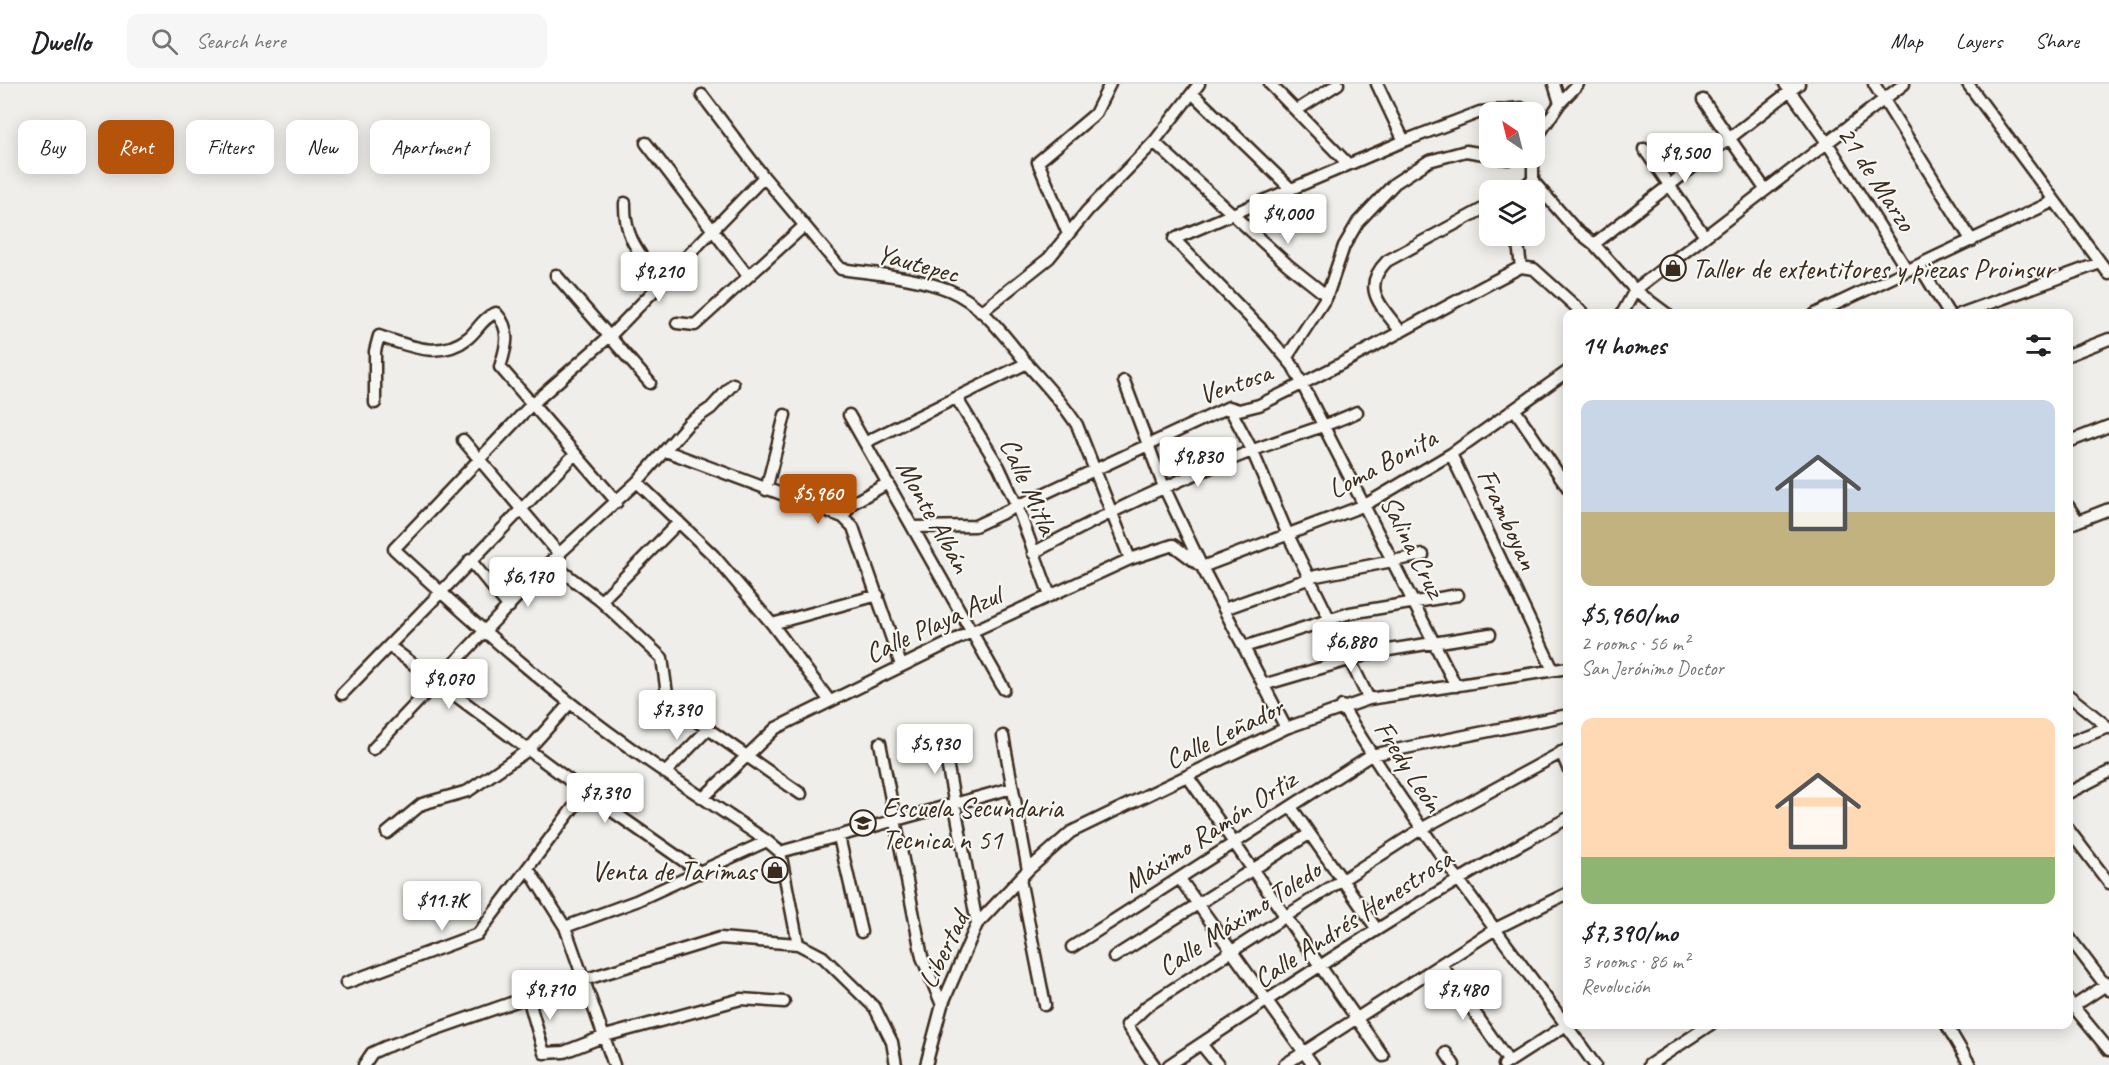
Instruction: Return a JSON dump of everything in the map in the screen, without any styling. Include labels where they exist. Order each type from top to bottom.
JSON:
[{"type":"street","points":[[1068,234],[1038,162],[1095,114],[1110,84]]},
{"type":"street","points":[[1270,84],[1348,164]]},
{"type":"street","points":[[1297,110],[1338,84]]},
{"type":"street","points":[[1377,84],[1404,141]]},
{"type":"street","points":[[1554,84],[1560,103]]},
{"type":"street","points":[[1545,125],[1560,103],[1578,84]]},
{"type":"street","points":[[1874,84],[1972,241]]},
{"type":"street","points":[[1625,309],[1635,290],[1904,84]]},
{"type":"street","points":[[1968,84],[2109,274]]},
{"type":"street","points":[[1594,244],[1670,186],[1791,86]]},
{"type":"street","name":"21 de Marzo","points":[[1791,86],[1907,270]]},
{"type":"street","points":[[981,312],[1049,258],[1087,211],[1154,142],[1195,88],[1291,189]]},
{"type":"street","name":"Yautepec","points":[[702,95],[764,177],[841,269],[910,280],[950,291],[981,312],[1003,333],[1067,409],[1077,425],[1130,559]]},
{"type":"street","points":[[1703,100],[1731,137],[1765,189]]},
{"type":"street","points":[[1303,383],[1287,357],[1174,239],[1348,164],[1479,112]]},
{"type":"street","points":[[1154,142],[1288,265],[1327,296]]},
{"type":"street","points":[[646,143],[748,276]]},
{"type":"street","points":[[1644,149],[1704,235]]},
{"type":"street","points":[[1287,357],[1327,296],[1344,246],[1358,222],[1395,183],[1429,161],[1466,151],[1479,154]]},
{"type":"street","points":[[764,177],[611,335],[531,405],[481,461],[394,549],[485,633],[570,703],[665,773],[768,841],[780,852],[798,944]]},
{"type":"street","points":[[1545,195],[1635,290],[1660,309]]},
{"type":"street","points":[[1825,309],[2055,201]]},
{"type":"street","points":[[625,203],[625,222],[629,239],[660,282]]},
{"type":"street","points":[[1401,332],[1373,290],[1373,282],[1380,267],[1479,211]]},
{"type":"street","points":[[677,323],[695,325],[804,226]]},
{"type":"street","points":[[1518,246],[1521,267],[1533,269],[1578,309]]},
{"type":"street","points":[[1974,309],[2100,263]]},
{"type":"street","points":[[1919,265],[1946,309]]},
{"type":"street","name":"Ventosa","points":[[913,527],[975,526],[1229,407],[1249,409],[1401,332],[1521,267]]},
{"type":"street","points":[[556,275],[611,335],[650,383]]},
{"type":"street","points":[[375,403],[375,351],[379,336],[420,350],[448,350],[468,338],[490,315],[496,313],[501,319],[508,340],[500,367],[617,502]]},
{"type":"street","points":[[2073,353],[2109,339]]},
{"type":"street","points":[[866,442],[1027,363]]},
{"type":"street","name":"Loma Bonita","points":[[1202,567],[1365,505],[1451,454],[1563,375]]},
{"type":"street","points":[[1124,381],[1164,487],[1202,567],[1286,728]]},
{"type":"street","name":"Salina Cruz","points":[[1303,383],[1456,686]]},
{"type":"street","points":[[373,749],[438,683],[550,562],[617,502],[666,451],[688,423],[711,408],[733,384]]},
{"type":"street","name":"Calle Mitla","points":[[957,399],[999,467],[1017,506],[1050,596]]},
{"type":"street","points":[[1229,407],[1252,450],[1288,535],[1369,699]]},
{"type":"street","points":[[1515,410],[1563,481]]},
{"type":"street","points":[[1033,553],[1111,511],[1164,487],[1252,450],[1326,427],[1357,412]]},
{"type":"street","points":[[766,490],[784,414]]},
{"type":"street","name":"Monte Albán","points":[[849,415],[1004,689]]},
{"type":"street","points":[[2073,440],[2109,426]]},
{"type":"street","points":[[463,440],[560,555]]},
{"type":"street","points":[[666,451],[843,517],[853,527],[901,665]]},
{"type":"street","name":"Framboyan","points":[[1451,454],[1553,670]]},
{"type":"street","points":[[342,694],[574,455]]},
{"type":"street","points":[[637,482],[714,556],[772,624],[829,700]]},
{"type":"street","points":[[843,517],[851,504],[888,483]]},
{"type":"street","points":[[2073,523],[2109,509]]},
{"type":"street","points":[[601,601],[679,522]]},
{"type":"street","name":"Calle Playa Azul","points":[[703,798],[776,728],[971,632],[1130,559],[1173,545],[1202,567]]},
{"type":"street","points":[[1224,609],[1310,578],[1424,555]]},
{"type":"street","points":[[470,560],[509,607]]},
{"type":"street","points":[[550,562],[601,601],[662,658],[668,701],[801,794]]},
{"type":"street","points":[[772,624],[878,595]]},
{"type":"street","points":[[1244,647],[1350,612],[1458,595]]},
{"type":"street","points":[[1263,686],[1349,658],[1434,641],[1490,634]]},
{"type":"street","points":[[388,646],[585,792],[701,873]]},
{"type":"street","name":"Calle Leñador","points":[[1028,870],[1071,832],[1286,728],[1342,706],[1369,699],[1563,669]]},
{"type":"street","points":[[2073,700],[2109,728]]},
{"type":"street","points":[[387,833],[422,804],[468,791],[528,750],[570,703]]},
{"type":"street","name":"Fredy León","points":[[1342,706],[1371,755],[1421,829],[1563,1019]]},
{"type":"street","points":[[1371,755],[1563,717]]},
{"type":"street","points":[[665,773],[709,728]]},
{"type":"street","points":[[2073,741],[2109,728]]},
{"type":"street","points":[[1003,736],[1028,870]]},
{"type":"street","points":[[943,741],[977,924]]},
{"type":"street","points":[[880,742],[922,957],[942,1005]]},
{"type":"street","name":"Calle Máximo Toledo","points":[[1154,1065],[1130,1031],[1127,1025],[1131,1020],[1231,951],[1421,829],[1563,751]]},
{"type":"street","name":"Máximo Ramón Ortiz","points":[[1072,947],[1371,755]]},
{"type":"street","points":[[2073,791],[2107,776]]},
{"type":"street","points":[[1188,777],[1283,917],[1383,1056]]},
{"type":"street","points":[[780,852],[1012,789]]},
{"type":"street","points":[[346,983],[478,934],[529,870],[585,792]]},
{"type":"street","points":[[1291,807],[1376,928]]},
{"type":"street","name":"Calle Andrés Henestrosa","points":[[1169,1065],[1376,928],[1459,877],[1563,821]]},
{"type":"street","points":[[1114,957],[1309,834]]},
{"type":"street","points":[[2073,835],[2109,883]]},
{"type":"street","points":[[839,837],[861,932]]},
{"type":"street","points":[[566,927],[701,873],[768,841]]},
{"type":"street","points":[[529,870],[566,927],[614,1065]]},
{"type":"street","name":"Libertad","points":[[926,1065],[942,1005],[977,924],[1028,870]]},
{"type":"street","points":[[1020,879],[1045,1005]]},
{"type":"street","points":[[1180,879],[1313,1065]]},
{"type":"street","points":[[1284,1065],[1497,928],[1563,895]]},
{"type":"street","points":[[364,1065],[372,1053],[385,1047],[528,997],[720,938],[798,944],[823,957],[875,1008],[892,1042],[896,1065]]},
{"type":"street","points":[[2073,942],[2108,986],[2073,1002]]},
{"type":"street","points":[[1441,963],[1506,1064],[1563,1028]]},
{"type":"street","points":[[528,997],[544,1053],[564,1052],[605,1036],[741,999],[784,1002]]},
{"type":"street","points":[[2073,1005],[2109,1050]]},
{"type":"street","name":"Fredy León","points":[[1570,1029],[1595,1065]]},
{"type":"street","points":[[1649,1065],[1703,1029]]},
{"type":"street","points":[[1949,1029],[1970,1065]]},
{"type":"street","points":[[1201,1044],[1218,1065]]},
{"type":"street","points":[[1446,1053],[1454,1065]]},
{"type":"place","name":"Taller de extentitores y piezas Proinsur","points":[[1673,268]]},
{"type":"place","name":"Escuela Secundaria Tecnica n 51","points":[[863,823]]},
{"type":"place","name":"Venta de Tarimas","points":[[775,870]]}]
